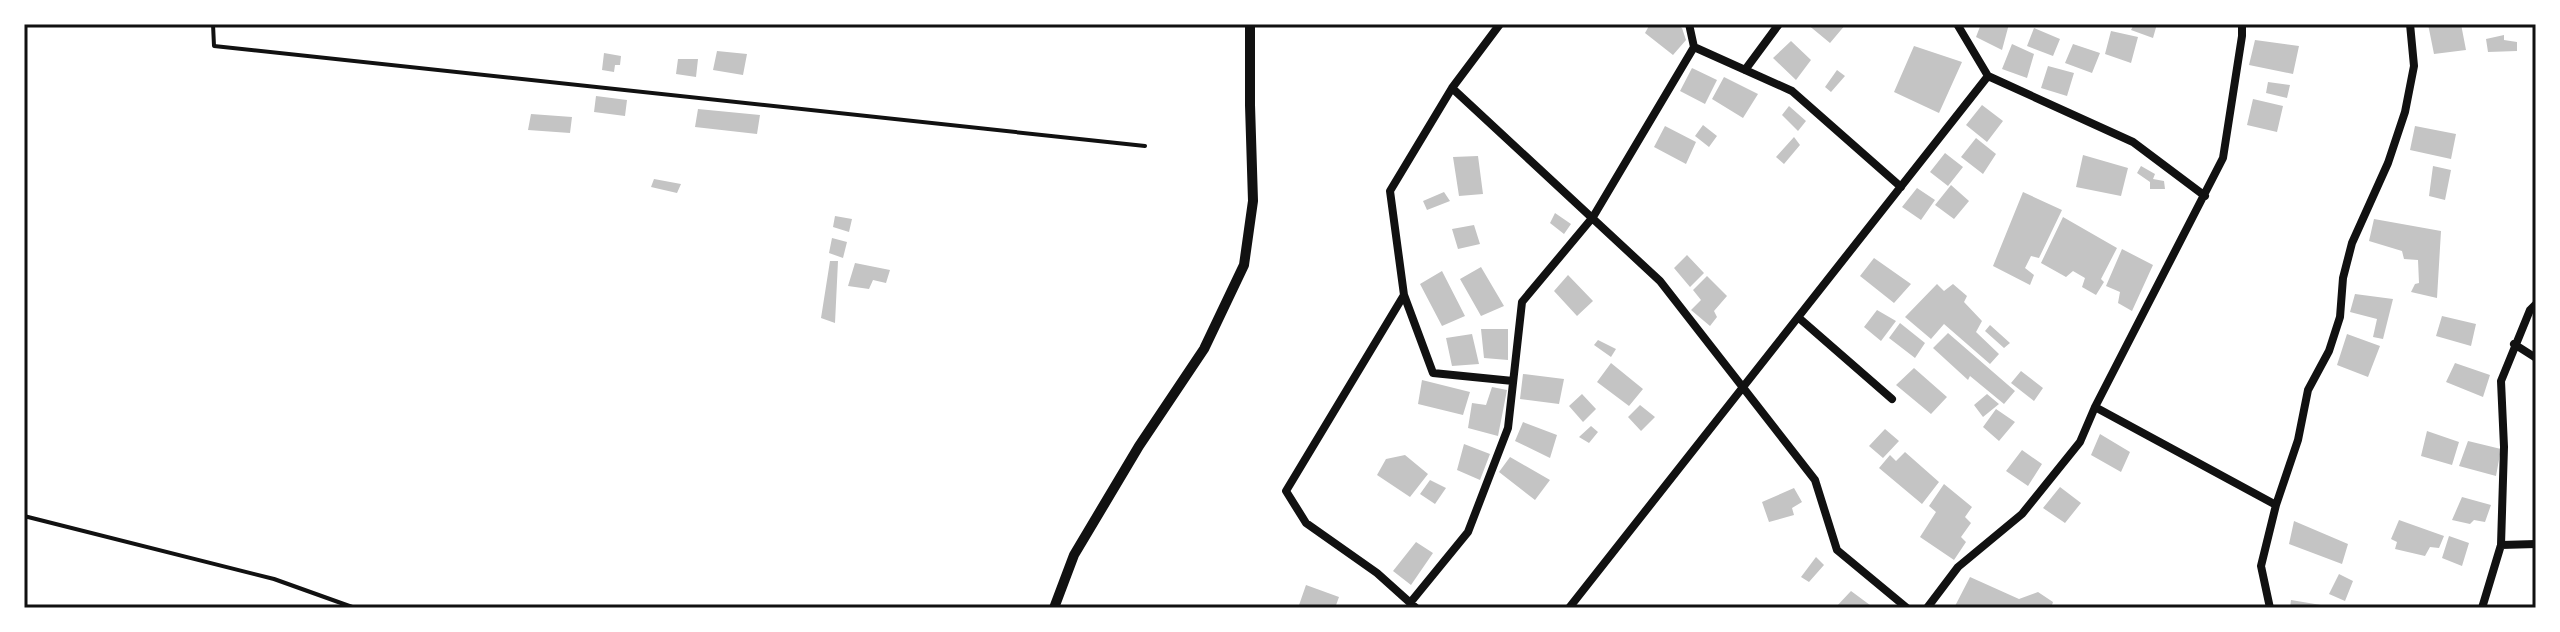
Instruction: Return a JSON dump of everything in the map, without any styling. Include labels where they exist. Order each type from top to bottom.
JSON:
[{"type":"street","points":[[1054,608],[1074,555],[1139,446],[1204,349],[1244,265],[1253,201],[1250,24]]},
{"type":"street","points":[[1500,24],[1452,88],[1390,191],[1404,295],[1433,373],[1513,381]]},
{"type":"street","points":[[1404,295],[1286,491],[1306,523],[1377,573],[1413,605],[1468,532],[1508,428],[1522,302],[1593,217],[1694,47],[1689,24]]},
{"type":"street","points":[[1745,70],[1779,24]]},
{"type":"street","points":[[1957,24],[1988,76],[2133,142],[2205,196]]},
{"type":"street","points":[[1927,608],[1958,567],[2022,514],[2080,442],[2223,158],[2242,24]]},
{"type":"street","points":[[2270,608],[2261,566],[2276,505],[2298,440],[2308,390],[2329,351],[2340,317],[2343,278],[2352,243],[2388,163],[2405,112],[2414,66],[2410,24]]},
{"type":"street","points":[[1694,47],[1792,91],[1901,187]]},
{"type":"street","points":[[1569,608],[1988,76]]},
{"type":"street","points":[[1452,88],[1660,281],[1815,480],[1837,550],[1907,608]]},
{"type":"street","points":[[2482,608],[2501,545],[2504,447],[2501,381],[2514,344],[2536,304]]},
{"type":"street","points":[[1799,318],[1892,399]]},
{"type":"street","points":[[2514,344],[2536,358]]},
{"type":"street","points":[[2095,407],[2276,505]]},
{"type":"street","points":[[2501,545],[2536,544]]},
{"type":"lane","points":[[213,24],[214,46],[1145,146]]},
{"type":"lane","points":[[24,516],[274,579],[355,608]]},
{"type":"building","points":[[1650,24],[1677,24],[1686,40],[1673,55],[1645,33]]},
{"type":"building","points":[[1807,24],[1846,24],[1830,43]]},
{"type":"building","points":[[1981,24],[2009,24],[2002,50],[1976,37]]},
{"type":"building","points":[[2134,24],[2157,24],[2153,38],[2131,30]]},
{"type":"building","points":[[2428,24],[2461,24],[2466,50],[2434,54]]},
{"type":"building","points":[[2034,28],[2060,39],[2053,56],[2027,46]]},
{"type":"building","points":[[2111,31],[2138,37],[2131,63],[2105,54]]},
{"type":"building","points":[[2504,35],[2504,40],[2517,42],[2517,51],[2488,52],[2486,39]]},
{"type":"building","points":[[2255,40],[2299,46],[2293,74],[2249,65]]},
{"type":"building","points":[[1791,41],[1811,60],[1796,80],[1773,58]]},
{"type":"building","points":[[2012,44],[2034,54],[2027,78],[2002,69]]},
{"type":"building","points":[[2073,44],[2100,53],[2092,73],[2065,63]]},
{"type":"building","points":[[1914,46],[1962,62],[1939,113],[1894,92]]},
{"type":"building","points":[[717,51],[747,54],[743,75],[713,70]]},
{"type":"building","points":[[604,53],[621,56],[620,65],[615,65],[614,72],[602,70]]},
{"type":"building","points":[[678,59],[698,59],[696,77],[676,74]]},
{"type":"building","points":[[2048,66],[2074,73],[2067,96],[2041,88]]},
{"type":"building","points":[[1692,68],[1717,80],[1705,104],[1680,91]]},
{"type":"building","points":[[1837,70],[1845,76],[1831,92],[1825,87]]},
{"type":"building","points":[[1724,77],[1758,94],[1743,118],[1712,99]]},
{"type":"building","points":[[2268,82],[2290,85],[2287,98],[2266,93]]},
{"type":"building","points":[[596,96],[627,100],[625,116],[594,112]]},
{"type":"building","points":[[2253,99],[2283,106],[2277,132],[2247,125]]},
{"type":"building","points":[[1982,105],[2003,121],[1987,142],[1966,125]]},
{"type":"building","points":[[1789,106],[1806,121],[1798,131],[1782,115]]},
{"type":"building","points":[[698,109],[760,115],[757,134],[695,127]]},
{"type":"building","points":[[531,114],[572,117],[570,133],[528,130]]},
{"type":"building","points":[[1703,125],[1717,136],[1709,147],[1695,136]]},
{"type":"building","points":[[1665,126],[1696,142],[1686,164],[1654,147]]},
{"type":"building","points":[[2415,126],[2456,134],[2451,159],[2410,150]]},
{"type":"building","points":[[1794,137],[1800,145],[1784,164],[1776,157]]},
{"type":"building","points":[[1976,138],[1996,154],[1983,174],[1961,157]]},
{"type":"building","points":[[1945,153],[1963,167],[1948,186],[1930,172]]},
{"type":"building","points":[[2083,155],[2128,168],[2121,196],[2076,187]]},
{"type":"building","points":[[1478,156],[1483,194],[1459,196],[1453,157]]},
{"type":"building","points":[[2141,166],[2155,174],[2153,179],[2164,181],[2165,189],[2150,189],[2150,182],[2137,173]]},
{"type":"building","points":[[2433,166],[2451,170],[2445,200],[2429,196]]},
{"type":"building","points":[[654,179],[681,184],[677,193],[651,187]]},
{"type":"building","points":[[1951,185],[1969,201],[1954,219],[1935,205]]},
{"type":"building","points":[[1917,188],[1935,200],[1921,220],[1902,207]]},
{"type":"building","points":[[1444,192],[1450,201],[1427,210],[1423,201]]},
{"type":"building","points":[[2023,192],[2062,210],[2039,258],[2031,256],[2025,268],[2034,275],[2030,285],[1993,266]]},
{"type":"building","points":[[1555,213],[1571,224],[1564,234],[1550,223]]},
{"type":"building","points":[[835,216],[852,219],[849,232],[833,227]]},
{"type":"building","points":[[2063,217],[2117,248],[2096,295],[2082,287],[2085,278],[2073,271],[2066,277],[2041,263]]},
{"type":"building","points":[[2374,219],[2441,231],[2437,298],[2411,292],[2419,283],[2418,260],[2404,259],[2402,251],[2369,241]]},
{"type":"building","points":[[1474,225],[1480,244],[1458,249],[1452,229]]},
{"type":"building","points":[[832,238],[847,242],[843,258],[829,253]]},
{"type":"building","points":[[2122,249],[2153,265],[2132,311],[2118,303],[2120,292],[2106,286]]},
{"type":"building","points":[[1687,255],[1704,273],[1690,287],[1674,268]]},
{"type":"building","points":[[1874,258],[1911,284],[1894,303],[1860,276]]},
{"type":"building","points":[[830,261],[838,261],[835,323],[821,318]]},
{"type":"building","points":[[855,263],[890,270],[886,283],[873,280],[869,289],[848,286]]},
{"type":"building","points":[[1481,267],[1504,306],[1481,316],[1460,279]]},
{"type":"building","points":[[1442,271],[1465,316],[1442,326],[1420,284]]},
{"type":"building","points":[[1568,275],[1593,301],[1577,316],[1554,291]]},
{"type":"building","points":[[1707,276],[1727,296],[1714,311],[1717,317],[1710,326],[1691,310],[1701,300],[1693,290]]},
{"type":"building","points":[[1937,284],[1944,291],[1953,284],[1967,296],[1964,302],[1982,321],[1976,332],[1999,354],[1990,364],[1944,324],[1931,339],[1905,317]]},
{"type":"building","points":[[2355,294],[2393,299],[2383,339],[2373,337],[2377,319],[2350,312]]},
{"type":"building","points":[[1877,310],[1896,321],[1881,341],[1864,327]]},
{"type":"building","points":[[2442,316],[2476,324],[2471,346],[2436,336]]},
{"type":"building","points":[[1900,323],[1925,343],[1915,358],[1889,338]]},
{"type":"building","points":[[1990,325],[2010,343],[2004,348],[1985,331]]},
{"type":"building","points":[[1481,329],[1508,329],[1508,360],[1484,358]]},
{"type":"building","points":[[1948,333],[2015,391],[2004,404],[1970,376],[1968,380],[1933,348]]},
{"type":"building","points":[[1472,334],[1479,364],[1452,366],[1446,338]]},
{"type":"building","points":[[2347,334],[2380,346],[2368,377],[2337,365]]},
{"type":"building","points":[[1598,340],[1616,349],[1611,357],[1594,345]]},
{"type":"building","points":[[1611,363],[1643,389],[1629,406],[1597,382]]},
{"type":"building","points":[[2455,363],[2490,375],[2483,397],[2446,382]]},
{"type":"building","points":[[1914,368],[1947,397],[1931,414],[1896,385]]},
{"type":"building","points":[[2021,371],[2043,388],[2034,401],[2011,383]]},
{"type":"building","points":[[1523,374],[1564,379],[1559,404],[1520,399]]},
{"type":"building","points":[[1422,380],[1470,392],[1463,415],[1418,404]]},
{"type":"building","points":[[1492,387],[1507,390],[1498,436],[1468,428],[1472,403],[1486,405]]},
{"type":"building","points":[[1582,394],[1596,409],[1583,422],[1569,406]]},
{"type":"building","points":[[1987,394],[1999,404],[1983,417],[1974,405]]},
{"type":"building","points":[[1640,405],[1655,417],[1641,431],[1628,417]]},
{"type":"building","points":[[1996,409],[2015,422],[1999,441],[1983,427]]},
{"type":"building","points":[[1523,422],[1557,435],[1550,458],[1515,441]]},
{"type":"building","points":[[1591,426],[1598,432],[1589,443],[1579,437]]},
{"type":"building","points":[[1885,429],[1899,441],[1883,458],[1869,446]]},
{"type":"building","points":[[2427,431],[2459,442],[2452,465],[2421,456]]},
{"type":"building","points":[[2100,434],[2130,452],[2121,472],[2091,455]]},
{"type":"building","points":[[2468,441],[2501,449],[2496,476],[2459,466]]},
{"type":"building","points":[[1464,444],[1490,454],[1480,480],[1457,470]]},
{"type":"building","points":[[2022,450],[2042,464],[2028,486],[2006,471]]},
{"type":"building","points":[[1905,452],[1939,482],[1922,504],[1879,468],[1890,455],[1896,461]]},
{"type":"building","points":[[1405,455],[1428,474],[1410,497],[1377,475],[1386,459]]},
{"type":"building","points":[[1510,457],[1550,480],[1535,500],[1499,472]]},
{"type":"building","points":[[1430,480],[1446,488],[1435,504],[1420,494]]},
{"type":"building","points":[[1944,484],[1972,507],[1965,517],[1971,523],[1961,537],[1966,542],[1954,560],[1920,537],[1936,512],[1929,506]]},
{"type":"building","points":[[2060,487],[2081,503],[2065,523],[2043,508]]},
{"type":"building","points":[[1794,488],[1802,502],[1792,508],[1794,515],[1769,522],[1762,502]]},
{"type":"building","points":[[2462,497],[2491,505],[2485,522],[2474,520],[2470,524],[2452,520]]},
{"type":"building","points":[[2399,520],[2444,536],[2439,548],[2430,547],[2425,556],[2395,549],[2397,542],[2391,539]]},
{"type":"building","points":[[2294,521],[2348,544],[2342,564],[2289,544]]},
{"type":"building","points":[[2449,536],[2469,543],[2462,566],[2442,558]]},
{"type":"building","points":[[1416,542],[1433,553],[1411,585],[1393,571]]},
{"type":"building","points":[[1816,557],[1824,565],[1809,582],[1801,577]]},
{"type":"building","points":[[2339,574],[2353,581],[2345,601],[2329,594]]},
{"type":"building","points":[[1970,577],[2019,599],[2038,592],[2053,602],[2051,608],[1954,608]]},
{"type":"building","points":[[1306,585],[1339,597],[1335,608],[1298,608]]},
{"type":"building","points":[[1851,591],[1874,608],[1835,608]]},
{"type":"building","points":[[2291,600],[2327,606],[2327,608],[2290,608]]}]
